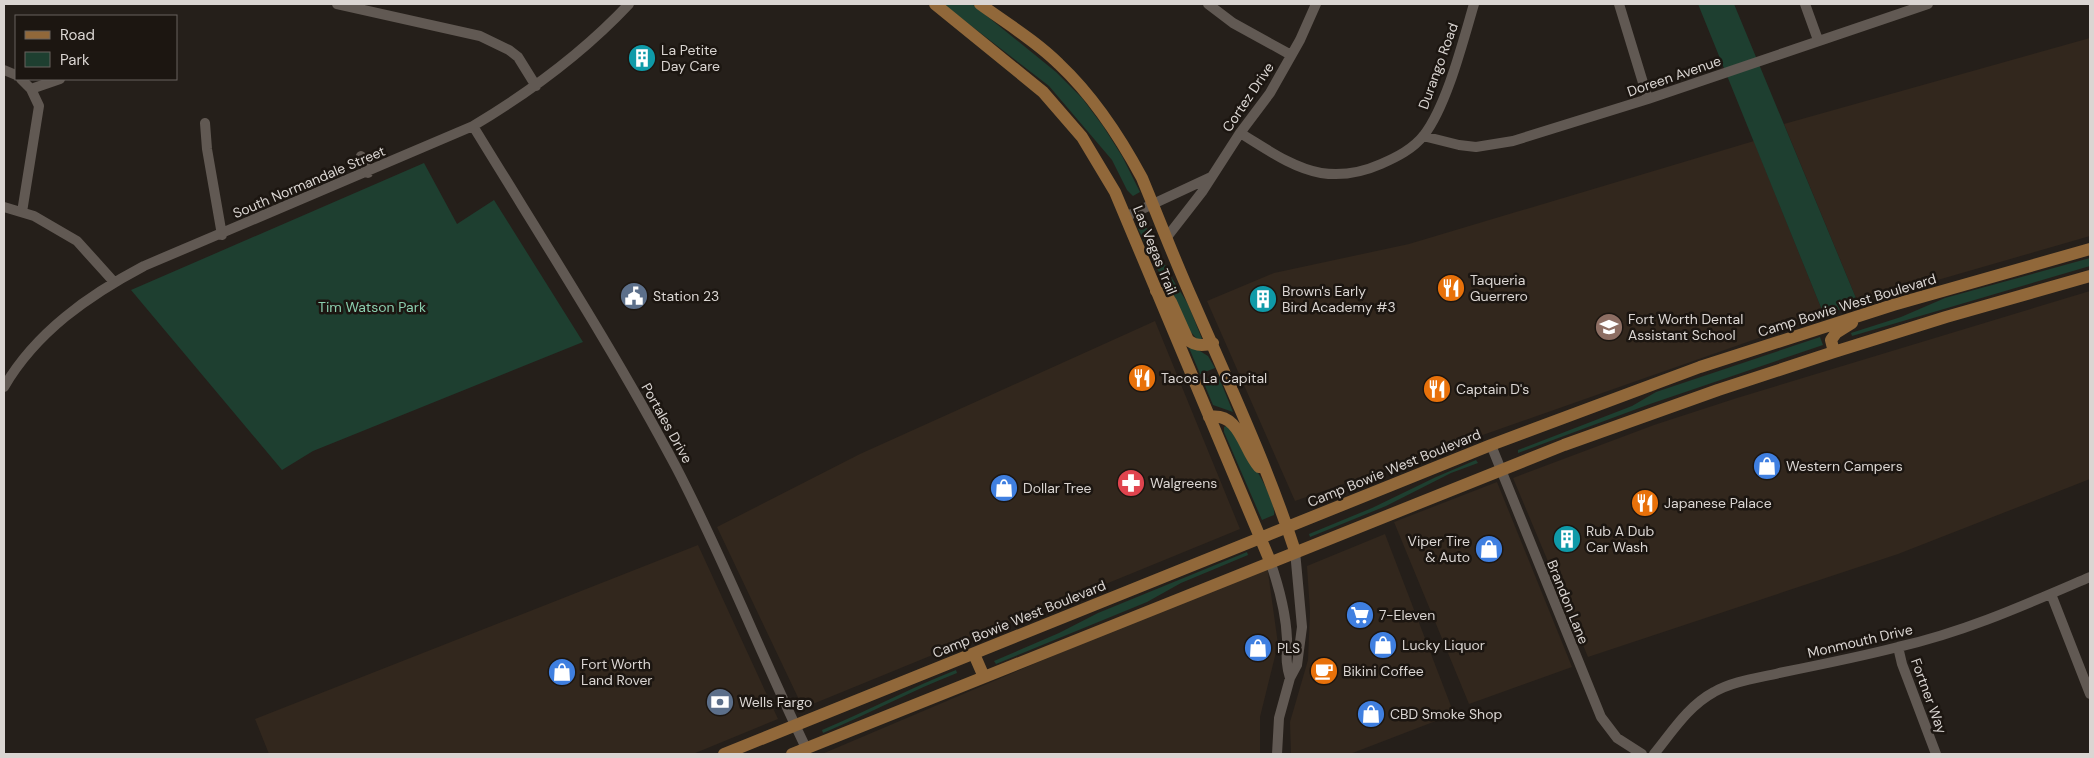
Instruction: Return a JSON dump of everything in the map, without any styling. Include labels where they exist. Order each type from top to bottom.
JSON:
[{"type":"main road","name":"Las Vegas Trail","points":[[935,4],[1046,95],[1082,137],[1115,192],[1270,561]]},
{"type":"main road","name":"Las Vegas Trail","points":[[980,4],[1058,63],[1087,92],[1133,162],[1266,469],[1295,552]]},
{"type":"main road","name":"Camp Bowie West Boulevard","points":[[724,754],[1491,445],[1700,367],[1893,304],[2090,249]]},
{"type":"main road","points":[[792,754],[1500,470],[1718,390],[1946,317],[2090,276]]},
{"type":"main road","points":[[1156,291],[1167,296],[1188,340],[1192,344],[1213,343]]},
{"type":"main road","points":[[1834,352],[1831,340],[1836,333],[1844,327],[1871,317],[1893,304]]},
{"type":"main road","points":[[1209,417],[1218,416],[1232,422],[1254,461],[1259,467],[1266,469]]},
{"type":"main road","points":[[974,654],[984,677]]},
{"type":"street","points":[[337,4],[480,36],[509,50],[518,57],[536,86]]},
{"type":"street","name":"South Normandale Street","points":[[4,386],[28,355],[62,318],[114,282],[144,266],[368,173],[472,126],[536,86],[559,69],[609,25],[629,4]]},
{"type":"street","points":[[1208,4],[1233,22],[1291,55]]},
{"type":"street","name":"Cortez Drive","points":[[1167,237],[1202,192],[1240,133],[1270,93],[1300,40],[1316,4]]},
{"type":"street","name":"Durango Road","points":[[1240,133],[1287,161],[1320,173],[1357,172],[1393,159],[1405,152],[1423,136],[1440,106],[1474,4]]},
{"type":"street","points":[[1619,4],[1648,99]]},
{"type":"street","points":[[1805,4],[1818,40]]},
{"type":"street","name":"Doreen Avenue","points":[[1423,136],[1476,147],[1533,136],[1928,4]]},
{"type":"street","points":[[22,212],[39,106],[31,89],[23,80]]},
{"type":"street","points":[[31,89],[57,80]]},
{"type":"street","points":[[205,123],[207,149],[222,235]]},
{"type":"street","name":"Portales Drive","points":[[472,126],[636,394],[676,468],[724,567],[806,748]]},
{"type":"street","points":[[361,156],[368,173]]},
{"type":"street","points":[[1125,217],[1212,176]]},
{"type":"street","points":[[4,207],[34,216],[77,241],[114,282]]},
{"type":"street","name":"Brandon Lane","points":[[1491,445],[1601,717],[1617,738],[1642,754]]},
{"type":"street","points":[[1277,754],[1279,718],[1290,678],[1297,665],[1302,627],[1295,552]]},
{"type":"street","points":[[1270,561],[1283,604],[1287,640],[1285,661],[1290,678]]},
{"type":"street","name":"Monmouth Drive","points":[[1654,754],[1691,708],[1698,701],[1715,691],[1764,676],[1898,647],[1948,634],[1975,625],[2090,577]]},
{"type":"street","points":[[2051,594],[2090,694]]},
{"type":"street","name":"Fortner Way","points":[[1898,647],[1902,664],[1936,754]]},
{"type":"shaded area","points":[[2090,38],[2090,236],[1858,303],[1784,124]]},
{"type":"shaded area","points":[[1754,141],[1824,315],[1295,501],[1207,301],[1274,273],[1409,244]]},
{"type":"shaded area","points":[[2090,291],[2090,479],[1898,554],[1588,657],[1513,478],[1654,425],[1737,398]]},
{"type":"shaded area","points":[[1155,321],[1240,529],[803,708],[717,527],[860,454]]},
{"type":"shaded area","points":[[1497,482],[1572,667],[1469,704],[1394,522]]},
{"type":"shaded area","points":[[1385,534],[1454,714],[1350,754],[1291,754],[1290,722],[1308,660],[1310,612],[1307,566]]},
{"type":"shaded area","points":[[698,545],[778,719],[693,754],[269,754],[255,719]]},
{"type":"shaded area","points":[[1267,565],[1278,644],[1260,717],[1260,754],[822,754]]},
{"type":"green space","points":[[943,4],[972,4],[1056,72],[1082,98],[1103,126],[1122,156],[1140,192],[1133,196],[1127,190],[1112,160],[1049,86]]},
{"type":"green space","points":[[1698,4],[1734,4],[1858,303],[1824,315]]},
{"type":"green space","name":"Tim Watson Park","points":[[424,163],[457,224],[494,200],[583,342],[313,451],[282,470],[131,290]]},
{"type":"green space","points":[[1144,222],[1170,275],[1188,304],[1202,339],[1197,339],[1190,331],[1151,257],[1137,226]]},
{"type":"green space","points":[[2090,258],[2090,266],[1852,336],[1851,333],[1901,317],[1945,298]]},
{"type":"green space","points":[[1820,337],[1823,345],[1650,404],[1518,453],[1518,450],[1632,406],[1656,392]]},
{"type":"green space","points":[[1187,343],[1208,356],[1215,368],[1200,374]]},
{"type":"green space","points":[[1216,374],[1233,412],[1213,405],[1203,381]]},
{"type":"green space","points":[[1224,427],[1230,427],[1264,483],[1270,495],[1274,515],[1262,520],[1224,432]]},
{"type":"green space","points":[[1476,460],[1478,463],[1451,473],[1386,506],[1310,537],[1309,534],[1372,508]]},
{"type":"green space","points":[[1247,552],[1248,555],[1181,583],[1147,602],[996,664],[994,661],[1059,633],[1098,613]]},
{"type":"green space","points":[[956,670],[957,673],[823,733],[822,730]]},
{"type":"place","name":"La Petite Day Care","points":[[642,58]]},
{"type":"place","name":"Taqueria Guerrero","points":[[1451,288]]},
{"type":"place","name":"Station 23","points":[[634,296]]},
{"type":"place","name":"Brown's Early Bird Academy #3","points":[[1263,299]]},
{"type":"place","name":"Fort Worth Dental Assistant School","points":[[1609,327]]},
{"type":"place","name":"Tacos La Capital","points":[[1142,378]]},
{"type":"place","name":"Captain D's","points":[[1437,389]]},
{"type":"place","name":"Western Campers","points":[[1767,466]]},
{"type":"place","name":"Walgreens","points":[[1131,483]]},
{"type":"place","name":"Dollar Tree","points":[[1004,488]]},
{"type":"place","name":"Japanese Palace","points":[[1645,503]]},
{"type":"place","name":"Rub A Dub Car Wash","points":[[1567,539]]},
{"type":"place","name":"Viper Tire & Auto","points":[[1489,549]]},
{"type":"place","name":"7-Eleven","points":[[1360,615]]},
{"type":"place","name":"Lucky Liquor","points":[[1383,645]]},
{"type":"place","name":"PLS","points":[[1258,648]]},
{"type":"place","name":"Bikini Coffee","points":[[1324,671]]},
{"type":"place","name":"Fort Worth Land Rover","points":[[562,672]]},
{"type":"place","name":"Wells Fargo","points":[[720,702]]},
{"type":"place","name":"CBD Smoke Shop","points":[[1371,714]]}]
